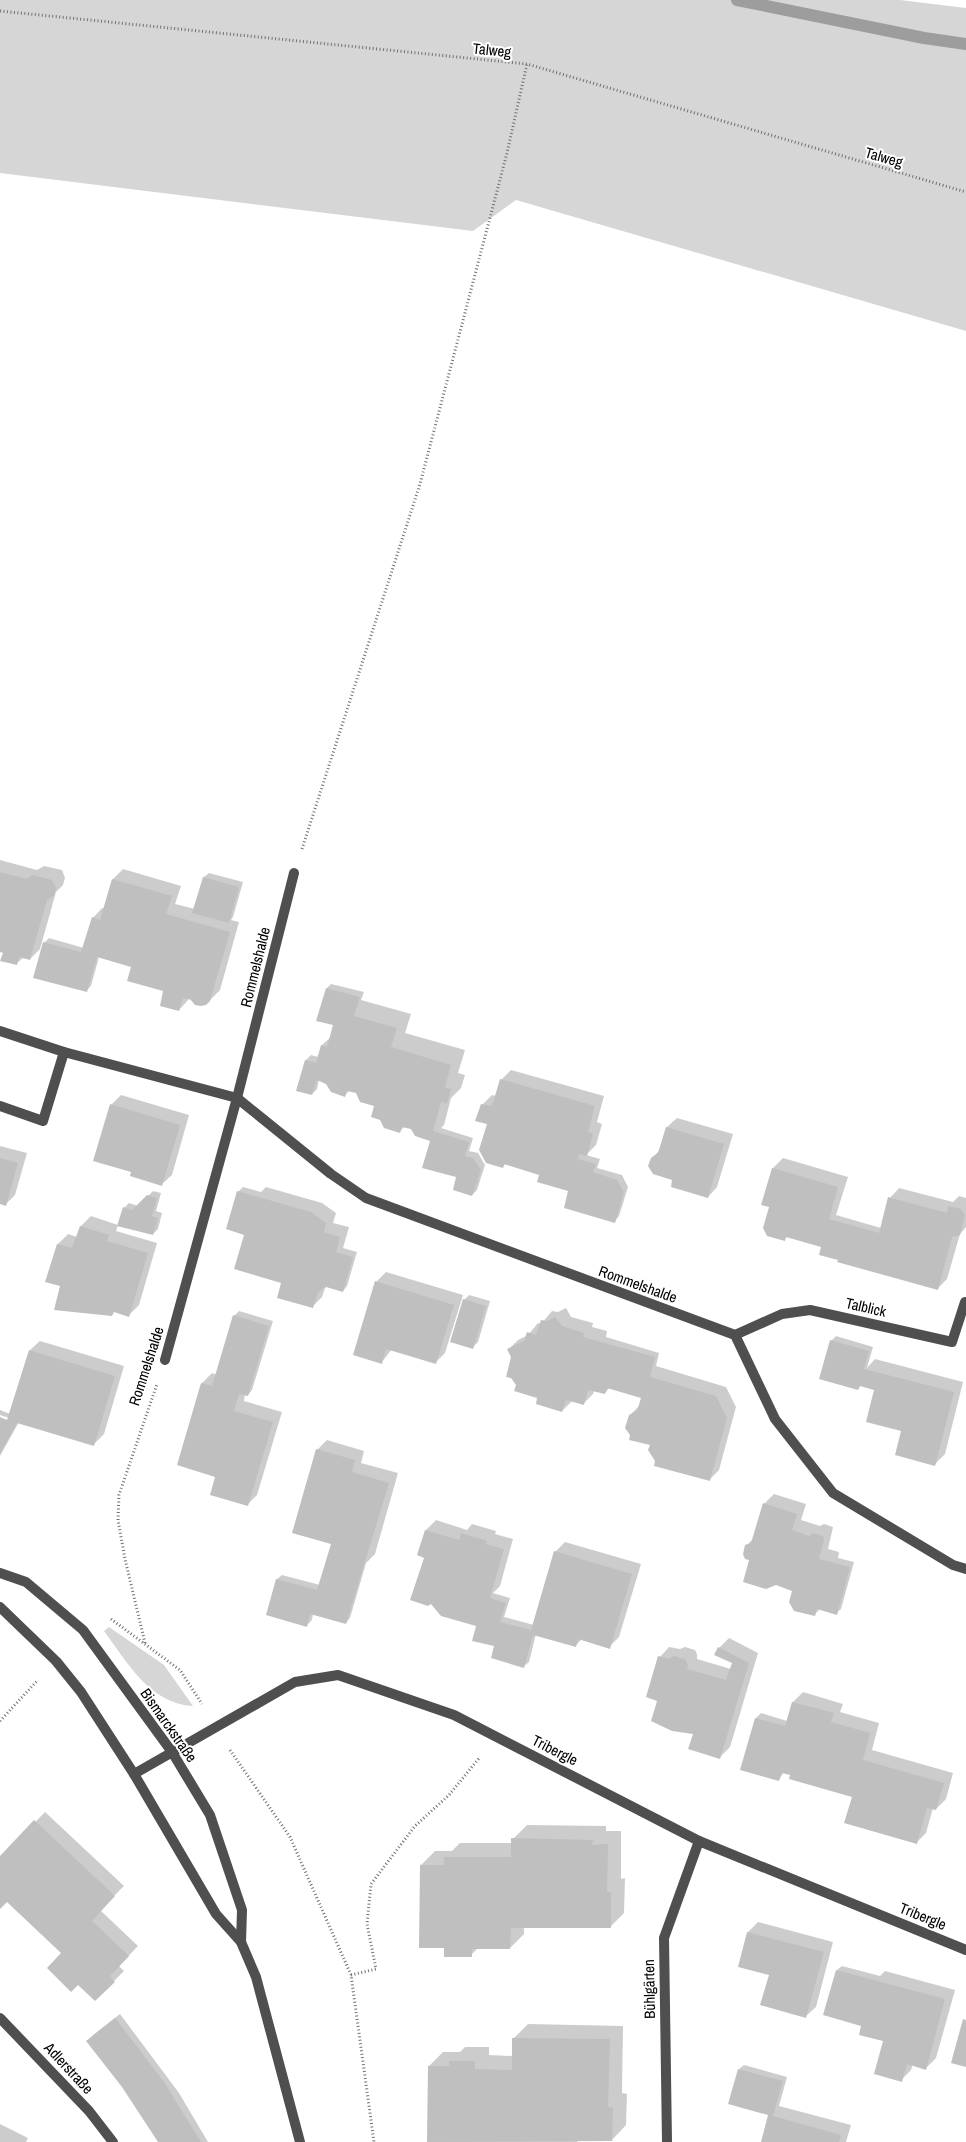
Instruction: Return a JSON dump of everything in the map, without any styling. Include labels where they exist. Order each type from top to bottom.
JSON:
[{"type":"street","name":"Rommelshalde","points":[[165,1360],[237,1098],[294,873]]},
{"type":"street","name":"Rommelshalde","points":[[0,1031],[64,1052],[237,1098],[331,1174],[366,1198],[735,1335]]},
{"type":"street","points":[[0,1106],[43,1121],[64,1052]]},
{"type":"street","name":"Talblick","points":[[735,1335],[782,1314],[810,1310],[952,1342],[965,1302]]},
{"type":"street","points":[[735,1335],[775,1419],[833,1494],[953,1565],[966,1569]]},
{"type":"street","name":"Bismarckstraße","points":[[0,1573],[26,1582],[83,1630],[172,1752],[210,1815],[242,1910],[241,1942]]},
{"type":"street","name":"Bismarckstraße","points":[[0,1607],[56,1661],[81,1692],[134,1774],[216,1914],[241,1942],[256,1977],[300,2142]]},
{"type":"street","name":"Tribergle","points":[[134,1774],[295,1682],[338,1675],[454,1715],[699,1841],[966,1950]]},
{"type":"street","name":"Bühlgärten","points":[[667,2142],[664,1938],[699,1841]]},
{"type":"street","name":"Adlerstraße","points":[[0,2018],[89,2111],[113,2142]]},
{"type":"path","name":"Talweg","points":[[0,11],[527,64],[966,192]]},
{"type":"path","points":[[294,873],[420,484],[507,152],[527,64]]},
{"type":"path","name":"Rommelshalde","points":[[146,1643],[127,1568],[118,1520],[119,1495],[165,1360]]},
{"type":"path","points":[[108,1617],[146,1643],[180,1670],[217,1726],[228,1748],[290,1837],[351,1975],[374,2142]]},
{"type":"path","points":[[0,1721],[56,1661]]},
{"type":"path","points":[[351,1975],[376,1969],[367,1924],[371,1884],[415,1826],[450,1795],[496,1737]]},
{"type":"shaded area","points":[[0,0],[900,0],[966,8],[966,331],[516,200],[473,231],[0,173]]},
{"type":"shaded area","points":[[109,1627],[164,1665],[193,1706],[164,1698],[152,1690],[131,1668],[104,1631]]},
{"type":"building","points":[[0,872],[26,879],[33,875],[52,880],[56,888],[54,896],[47,900],[30,960],[19,957],[17,965],[0,961],[3,953],[0,952]]},
{"type":"building","points":[[203,877],[239,887],[229,923],[192,913]]},
{"type":"building","points":[[112,879],[172,896],[166,914],[230,932],[210,1001],[206,1005],[195,1005],[190,999],[183,998],[179,1011],[160,1006],[163,991],[127,981],[131,967],[97,957],[87,992],[33,978],[43,942],[81,952],[92,917],[100,920]]},
{"type":"building","points":[[326,988],[360,997],[354,1016],[397,1028],[391,1047],[451,1065],[445,1087],[451,1089],[447,1104],[441,1102],[433,1131],[469,1142],[465,1156],[473,1158],[481,1170],[472,1196],[453,1190],[456,1177],[422,1168],[430,1141],[415,1136],[411,1129],[402,1127],[400,1133],[384,1128],[380,1120],[371,1117],[374,1106],[360,1102],[356,1093],[347,1091],[345,1097],[331,1092],[326,1084],[317,1080],[312,1095],[296,1091],[305,1060],[316,1063],[321,1045],[327,1047],[333,1025],[316,1021]]},
{"type":"building","points":[[500,1079],[595,1106],[588,1132],[593,1134],[587,1156],[579,1154],[578,1159],[596,1164],[593,1172],[617,1180],[624,1192],[615,1223],[564,1208],[568,1191],[537,1182],[539,1175],[504,1164],[503,1168],[486,1163],[479,1150],[487,1124],[475,1121],[481,1104],[492,1106]]},
{"type":"building","points":[[110,1104],[180,1125],[162,1186],[130,1176],[131,1172],[93,1161]]},
{"type":"building","points":[[666,1127],[724,1144],[708,1198],[671,1187],[672,1180],[653,1174],[648,1166],[651,1158],[658,1153]]},
{"type":"building","points":[[0,1158],[18,1163],[6,1206],[0,1204]]},
{"type":"building","points":[[772,1168],[838,1187],[829,1219],[879,1233],[888,1197],[947,1213],[948,1206],[961,1209],[965,1215],[960,1235],[952,1237],[938,1290],[837,1262],[838,1260],[819,1255],[821,1247],[786,1237],[785,1241],[767,1236],[763,1228],[769,1207],[761,1205]]},
{"type":"building","points":[[237,1191],[311,1212],[326,1223],[324,1232],[340,1237],[336,1252],[353,1257],[343,1292],[326,1287],[318,1292],[313,1308],[277,1298],[281,1283],[234,1269],[244,1235],[226,1229]]},
{"type":"building","points":[[147,1195],[157,1198],[152,1216],[158,1218],[153,1235],[117,1226],[123,1207],[132,1210]]},
{"type":"building","points":[[80,1226],[109,1235],[107,1241],[148,1253],[129,1317],[114,1312],[112,1316],[54,1310],[60,1286],[45,1282],[57,1244],[72,1248]]},
{"type":"building","points":[[375,1281],[454,1305],[436,1364],[386,1349],[382,1364],[353,1355]]},
{"type":"building","points":[[463,1299],[486,1306],[473,1349],[450,1342]]},
{"type":"building","points":[[233,1315],[269,1326],[248,1396],[239,1394],[234,1411],[273,1422],[248,1506],[210,1495],[215,1477],[177,1465],[201,1383],[212,1386]]},
{"type":"building","points":[[555,1317],[562,1326],[584,1333],[583,1337],[655,1357],[650,1377],[716,1396],[727,1418],[710,1481],[654,1466],[655,1461],[648,1450],[650,1445],[629,1440],[630,1435],[625,1428],[629,1415],[637,1411],[641,1398],[607,1388],[605,1394],[588,1390],[584,1405],[566,1400],[562,1412],[536,1404],[537,1398],[514,1391],[516,1385],[511,1378],[506,1377],[511,1357],[507,1349],[524,1341],[527,1332],[536,1335],[541,1320],[547,1321]]},
{"type":"building","points":[[830,1340],[869,1351],[864,1369],[954,1392],[935,1466],[895,1455],[901,1431],[866,1422],[874,1390],[860,1386],[858,1390],[819,1379]]},
{"type":"building","points":[[29,1350],[115,1376],[94,1446],[17,1423],[0,1454],[0,1417],[7,1420]]},
{"type":"building","points":[[316,1449],[355,1460],[352,1472],[389,1483],[346,1624],[310,1614],[307,1627],[266,1615],[276,1579],[317,1590],[331,1544],[292,1533]]},
{"type":"building","points":[[763,1503],[797,1514],[792,1530],[809,1536],[813,1533],[823,1536],[824,1540],[819,1559],[850,1567],[837,1615],[817,1609],[815,1616],[794,1611],[789,1602],[792,1591],[776,1585],[766,1589],[743,1582],[749,1560],[745,1559],[743,1554],[745,1545],[751,1543]]},
{"type":"building","points":[[425,1530],[459,1540],[461,1533],[487,1541],[486,1544],[504,1549],[490,1598],[506,1603],[500,1622],[531,1630],[554,1551],[632,1574],[610,1649],[578,1639],[576,1647],[533,1635],[524,1668],[491,1658],[494,1646],[472,1641],[476,1626],[441,1616],[431,1604],[428,1606],[410,1600],[424,1558],[417,1555]]},
{"type":"building","points":[[718,1647],[749,1663],[720,1759],[688,1749],[693,1734],[672,1731],[651,1721],[657,1701],[646,1697],[658,1656],[669,1659],[674,1656],[685,1659],[688,1665],[687,1669],[726,1680],[732,1663],[714,1655]]},
{"type":"building","points":[[792,1702],[834,1713],[831,1722],[870,1733],[863,1760],[944,1783],[936,1810],[927,1808],[917,1844],[844,1823],[852,1797],[789,1779],[790,1775],[782,1773],[779,1781],[740,1770],[755,1718],[785,1726]]},
{"type":"building","points":[[34,1820],[115,1896],[92,1921],[129,1956],[110,1976],[115,1982],[95,2001],[78,1985],[71,1992],[47,1968],[61,1953],[7,1902],[0,1909],[0,1856]]},
{"type":"building","points":[[511,1838],[593,1840],[592,1845],[608,1844],[607,1892],[611,1892],[611,1928],[511,1928],[510,1949],[472,1949],[472,1957],[444,1957],[444,1948],[419,1948],[420,1865],[444,1865],[444,1857],[511,1857]]},
{"type":"building","points":[[747,1932],[824,1952],[806,2018],[760,2005],[769,1975],[738,1967]]},
{"type":"building","points":[[836,1970],[945,1999],[926,2070],[907,2064],[902,2082],[874,2074],[883,2041],[859,2035],[861,2026],[823,2015]]},
{"type":"building","points":[[115,2018],[164,2082],[201,2142],[158,2142],[122,2087],[86,2041]]},
{"type":"building","points":[[963,2019],[966,2020],[966,2067],[951,2063]]},
{"type":"building","points":[[512,2038],[610,2039],[608,2107],[613,2108],[612,2141],[427,2142],[428,2066],[449,2066],[449,2061],[475,2061],[475,2069],[512,2070]]},
{"type":"building","points":[[738,2069],[783,2081],[773,2116],[841,2135],[839,2142],[761,2142],[768,2115],[728,2104]]},
{"type":"waterway","points":[[737,0],[924,38],[966,44]]}]
